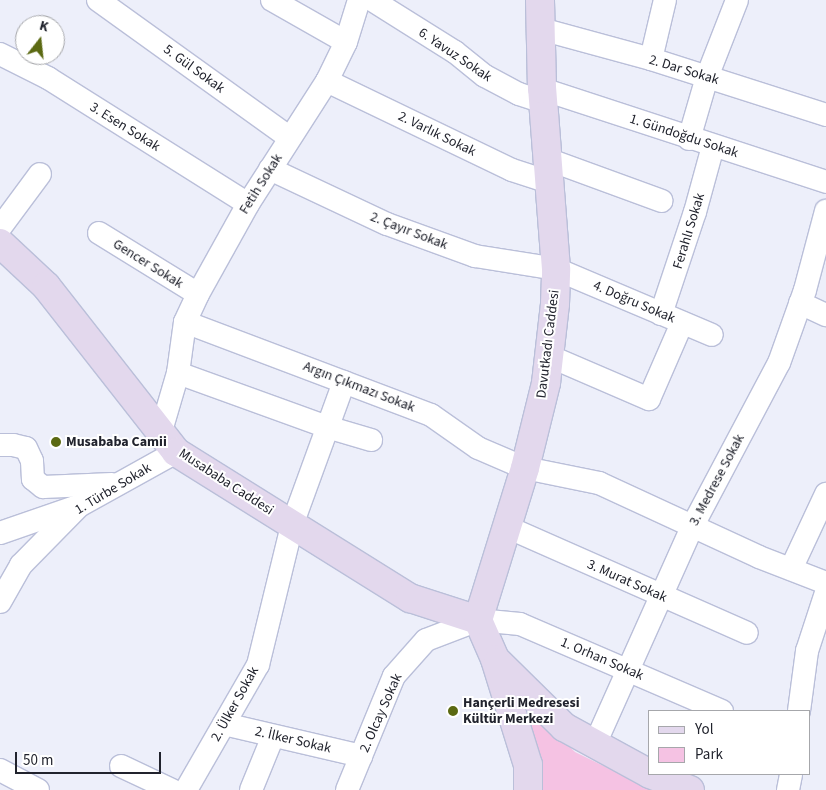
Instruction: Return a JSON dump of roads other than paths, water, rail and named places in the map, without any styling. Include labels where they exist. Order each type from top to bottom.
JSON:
[{"type":"main road","name":"Davutkadı Caddesi","points":[[478,620],[526,468],[546,383],[555,304],[556,269],[542,95],[540,0]]},
{"type":"main road","name":"Musababa Caddesi","points":[[0,243],[46,286],[169,442],[292,525],[410,598],[478,620]]},
{"type":"main road","points":[[478,620],[495,659],[528,764],[528,790]]},
{"type":"main road","points":[[495,659],[564,727],[648,773]]},
{"type":"main road","points":[[652,775],[690,790]]},
{"type":"street","name":"5. Gül Sokak","points":[[98,0],[290,138]]},
{"type":"street","points":[[272,0],[346,42]]},
{"type":"street","name":"Fetih Sokak","points":[[169,442],[185,322],[198,294],[248,204],[327,81],[346,42],[359,0]]},
{"type":"street","name":"6. Yavuz Sokak","points":[[372,0],[455,52],[485,76],[519,94],[542,95]]},
{"type":"street","points":[[651,59],[665,0]]},
{"type":"street","points":[[690,138],[707,77],[737,0]]},
{"type":"street","name":"2. Dar Sokak","points":[[540,29],[651,59],[826,114]]},
{"type":"street","name":"3. Esen Sokak","points":[[0,54],[48,78],[248,204]]},
{"type":"street","name":"2. Varlık Sokak","points":[[327,81],[512,170],[548,170]]},
{"type":"street","name":"1. Gündoğdu Sokak","points":[[542,95],[690,138],[826,182]]},
{"type":"street","name":"Ferahlı Sokak","points":[[661,314],[695,212],[713,146]]},
{"type":"street","name":"2. Çayır Sokak","points":[[270,169],[386,224],[475,256],[556,269]]},
{"type":"street","points":[[548,170],[662,201]]},
{"type":"street","points":[[0,228],[40,174]]},
{"type":"street","name":"3. Medrese Sokak","points":[[595,744],[692,528],[779,363],[822,248],[826,211]]},
{"type":"street","name":"Gencer Sokak","points":[[99,233],[198,294]]},
{"type":"street","name":"4. Doğru Sokak","points":[[556,269],[712,336]]},
{"type":"street","points":[[800,303],[826,315]]},
{"type":"street","name":"Argın Çıkmazı Sokak","points":[[185,322],[431,414],[478,448],[526,468],[599,483],[692,528],[826,583]]},
{"type":"street","points":[[549,356],[649,399],[682,323]]},
{"type":"street","points":[[178,373],[327,427],[371,440]]},
{"type":"street","name":"2. Ülker Sokak","points":[[186,790],[258,665],[292,525],[344,382]]},
{"type":"street","name":"1. Türbe Sokak","points":[[0,602],[21,566],[78,506],[118,484],[169,442]]},
{"type":"street","points":[[0,445],[14,445],[26,448],[32,461],[33,479],[43,488],[118,484]]},
{"type":"street","points":[[791,569],[826,494]]},
{"type":"street","points":[[0,533],[78,506]]},
{"type":"street","name":"3. Murat Sokak","points":[[507,527],[747,633]]},
{"type":"street","points":[[799,710],[806,651],[826,593]]},
{"type":"street","name":"1. Orhan Sokak","points":[[478,620],[520,624],[720,710]]},
{"type":"street","name":"2. Olcay Sokak","points":[[347,790],[394,676],[426,640],[478,620]]},
{"type":"street","name":"2. İlker Sokak","points":[[224,724],[361,756]]},
{"type":"street","points":[[251,790],[273,736]]},
{"type":"street","points":[[121,766],[172,790]]},
{"type":"street","points":[[0,770],[38,790]]},
{"type":"street","points":[[788,790],[791,775]]},
{"type":"place","name":"Musababa Camii","points":[[56,442]]},
{"type":"place","name":"Hançerli Medresesi Kültür Merkezi","points":[[453,711]]}]
